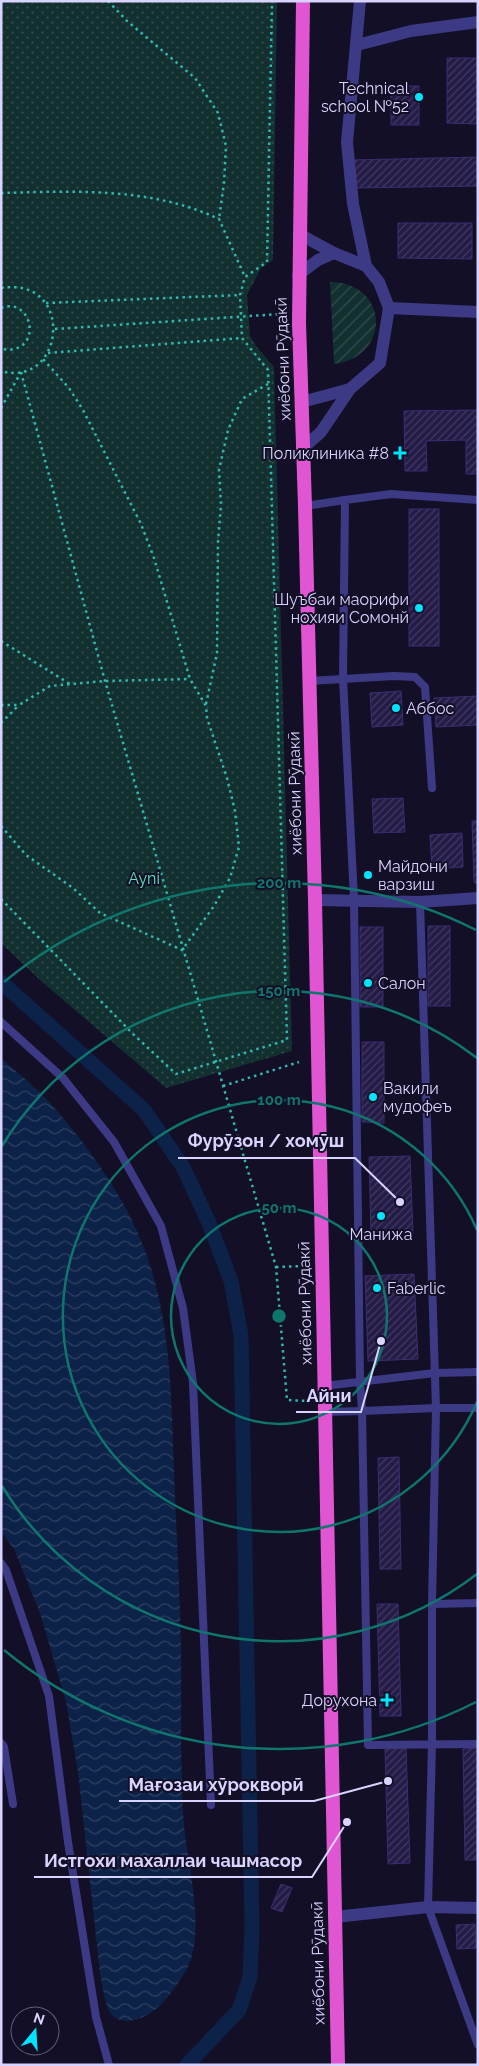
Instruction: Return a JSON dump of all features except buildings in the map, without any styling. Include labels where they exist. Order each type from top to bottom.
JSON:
[{"type":"highway","name":"хиёбони Рӯдакӣ","points":[[303,1],[298,274],[315,900],[338,2065]]},
{"type":"street","points":[[360,1],[347,142],[352,204],[366,266]]},
{"type":"street","points":[[357,45],[411,31],[478,22]]},
{"type":"street","points":[[299,234],[366,266],[380,282],[389,308],[380,363],[350,389],[321,432],[302,449]]},
{"type":"street","points":[[298,274],[318,260],[334,252]]},
{"type":"street","points":[[389,308],[478,312]]},
{"type":"street","points":[[302,402],[350,389]]},
{"type":"street","points":[[315,900],[354,899],[420,902],[478,898]]},
{"type":"street","points":[[335,1917],[428,1907],[478,1908]]},
{"type":"lane","points":[[305,506],[391,494],[478,500]]},
{"type":"lane","points":[[345,500],[342,678],[354,899],[360,1381],[368,1745],[478,1744]]},
{"type":"lane","points":[[309,681],[415,676],[425,687],[432,788]]},
{"type":"lane","points":[[420,902],[436,1408],[428,1907],[478,2045]]},
{"type":"lane","points":[[1,1022],[63,1078],[114,1142],[161,1226],[182,1308],[193,1383],[211,1805]]},
{"type":"lane","points":[[324,1386],[435,1374],[478,1372]]},
{"type":"lane","points":[[324,1412],[478,1408]]},
{"type":"lane","points":[[1,1563],[6,1570],[49,1696],[68,1842],[94,2007],[109,2065]]},
{"type":"lane","points":[[432,1604],[478,1603]]},
{"type":"lane","points":[[1,1742],[4,1747],[13,1804]]},
{"type":"path","points":[[1,898],[133,1034],[176,1074],[288,1040],[268,370],[242,338],[240,295],[245,277],[219,219],[224,183],[226,146],[218,113],[196,78],[128,21],[108,1]]},
{"type":"path","points":[[245,277],[267,262],[272,1]]},
{"type":"path","points":[[1,193],[103,192],[136,195],[204,212],[219,219]]},
{"type":"path","points":[[1,281],[2,288],[24,288],[36,294],[46,303],[52,315],[55,329],[53,341],[43,359],[21,372],[1,371]]},
{"type":"path","points":[[46,303],[240,295]]},
{"type":"path","points":[[1,308],[6,306],[17,308],[26,315],[31,326],[29,337],[22,346],[11,350],[1,349]]},
{"type":"path","points":[[55,329],[280,314]]},
{"type":"path","points":[[48,353],[242,338]]},
{"type":"path","points":[[43,359],[69,388],[83,410],[141,524],[154,558],[190,679],[206,706]]},
{"type":"path","points":[[1,408],[21,372]]},
{"type":"path","points":[[21,372],[105,681],[276,1267],[288,1400],[308,1401]]},
{"type":"path","points":[[182,950],[214,906],[230,878],[238,846],[233,803],[207,718],[206,706],[217,654],[218,542],[221,505],[219,470],[228,430],[242,399],[268,384]]},
{"type":"path","points":[[1,641],[71,684]]},
{"type":"path","points":[[1,723],[19,705],[50,686],[105,681],[190,679]]},
{"type":"path","points":[[1,705],[19,705]]},
{"type":"path","points":[[1,826],[26,855],[73,888],[100,913],[182,950]]},
{"type":"path","points":[[223,1086],[299,1062]]},
{"type":"path","points":[[276,1267],[303,1266]]},
{"type":"green space","name":"Ayni","points":[[1,1],[277,1],[273,260],[261,268],[247,295],[250,336],[274,367],[292,1051],[166,1088],[40,980],[1,943]]},
{"type":"green space","points":[[330,282],[349,285],[364,294],[372,306],[376,320],[374,335],[366,348],[353,358],[334,364]]},
{"type":"water","points":[[1,1058],[52,1105],[107,1176],[127,1211],[144,1248],[160,1301],[165,1329],[172,1412],[180,1605],[183,1808],[196,1924],[195,1942],[191,1958],[185,1972],[174,1988],[162,2004],[154,2010],[138,2019],[128,2021],[113,2016],[106,2002],[103,1990],[78,1772],[66,1702],[40,1613],[14,1549],[1,1532]]},
{"type":"waterway","points":[[1,982],[144,1110],[183,1167],[209,1223],[231,1281],[241,1335],[252,1928],[250,1977],[239,2010],[187,2065]]},
{"type":"place","name":"Technical school №52","points":[[419,97]]},
{"type":"place","name":"Поликлиника #8","points":[[400,453]]},
{"type":"place","name":"Шуъбаи маорифи нохияи Сомонй","points":[[419,608]]},
{"type":"place","name":"Аббос","points":[[396,708]]},
{"type":"place","name":"Майдони варзиш","points":[[368,875]]},
{"type":"place","name":"Салон","points":[[368,983]]},
{"type":"place","name":"Вакили мудофеъ","points":[[373,1097]]},
{"type":"place","name":"Фурӯзон / хомӯш","points":[[400,1202]]},
{"type":"place","name":"Манижа","points":[[381,1216]]},
{"type":"place","name":"Faberlic","points":[[377,1288]]},
{"type":"place","name":"Айни","points":[[381,1341]]},
{"type":"place","name":"Дорухона","points":[[387,1700]]},
{"type":"place","name":"Мағозаи хӯрокворӣ","points":[[388,1781]]},
{"type":"place","name":"Истгохи махаллаи чашмасор","points":[[347,1822]]}]
